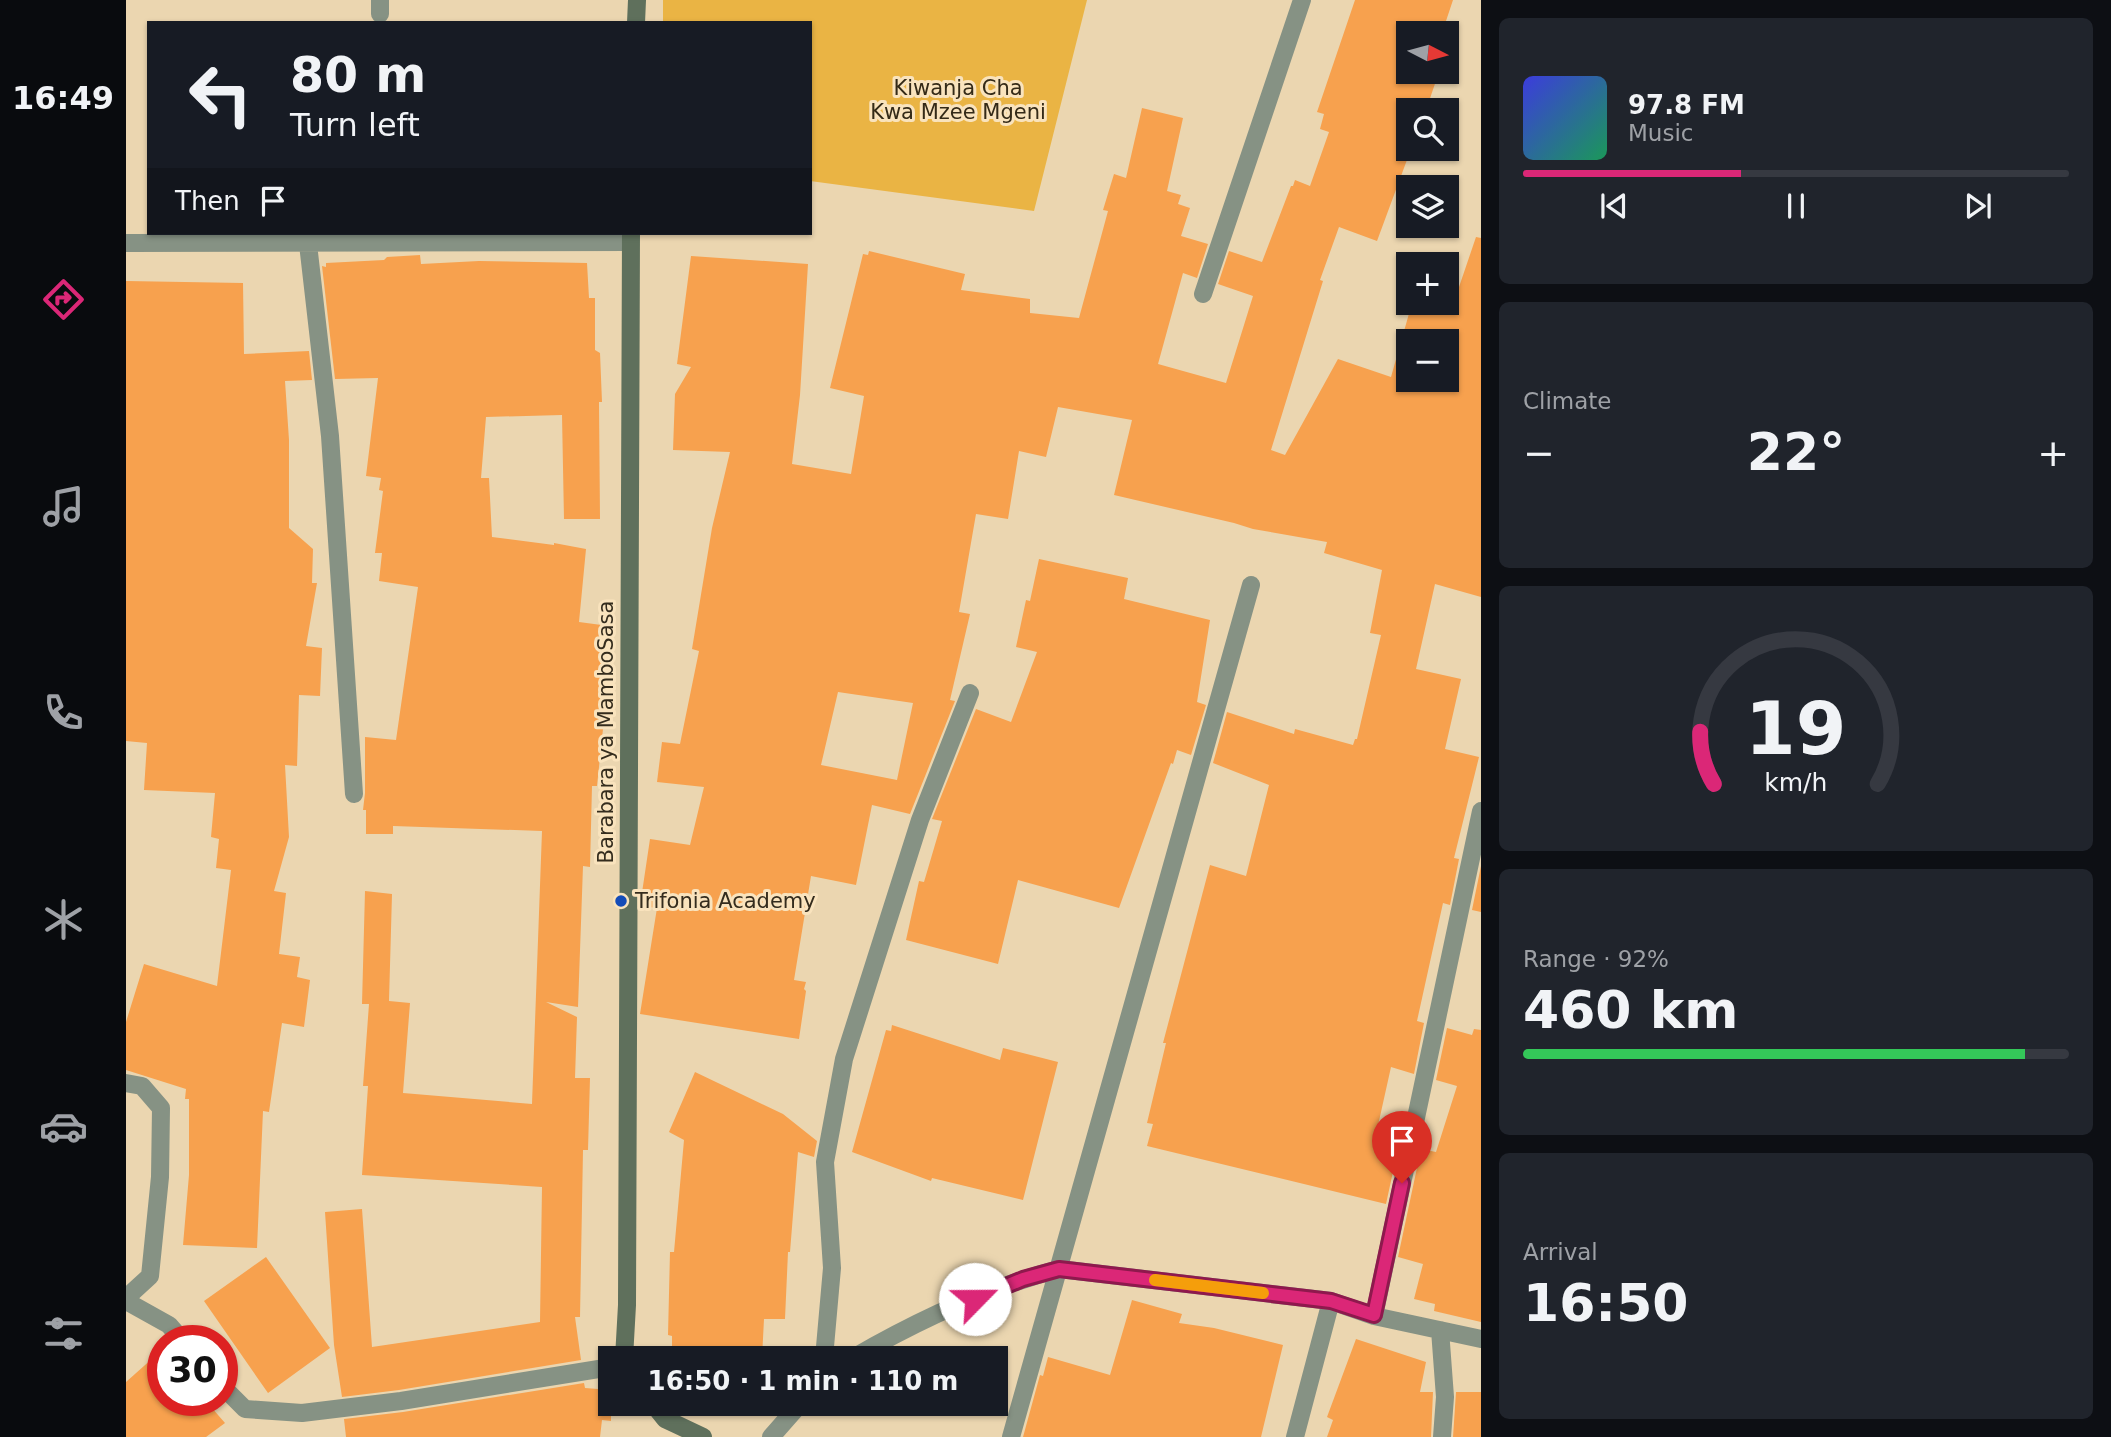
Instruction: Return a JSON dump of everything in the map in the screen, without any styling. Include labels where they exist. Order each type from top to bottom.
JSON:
[{"type":"street","points":[[636,21],[637,0]]},
{"type":"street","points":[[1203,294],[1302,0]]},
{"type":"street","points":[[126,243],[307,244],[631,238]]},
{"type":"street","name":"Barabara ya MamboSasa","points":[[625,1346],[627,1291],[631,238]]},
{"type":"street","points":[[307,244],[330,436],[354,794]]},
{"type":"street","points":[[1011,1437],[1251,585]]},
{"type":"street","points":[[825,1346],[832,1268],[825,1162],[844,1059],[920,820],[970,693]]},
{"type":"street","points":[[1374,1315],[1481,811]]},
{"type":"street","points":[[126,1083],[142,1086],[161,1108],[160,1177],[150,1276],[126,1300],[169,1325]]},
{"type":"street","points":[[873,1346],[902,1329],[1023,1279],[1059,1269],[1331,1301],[1374,1315],[1481,1339]]},
{"type":"street","points":[[1295,1437],[1331,1301]]},
{"type":"street","points":[[1440,1330],[1446,1397],[1442,1437]]},
{"type":"street","points":[[238,1402],[245,1409],[302,1413],[401,1401],[598,1369]]},
{"type":"street","points":[[663,1416],[703,1437]]},
{"type":"street","points":[[771,1437],[789,1416]]},
{"type":"green space","name":"Kiwanja Cha Kwa Mzee Mgeni","points":[[663,0],[1087,0],[1034,211],[812,181],[812,21],[663,21]]},
{"type":"building","points":[[1355,0],[1453,0],[1446,21],[1396,21],[1396,84],[1435,84],[1430,98],[1396,98],[1396,161],[1407,161],[1401,175],[1396,175],[1396,190],[1377,241],[1339,227],[1320,280],[1323,281],[1271,450],[1285,455],[1338,359],[1391,377],[1396,359],[1396,392],[1459,392],[1459,329],[1405,329],[1409,315],[1459,315],[1459,287],[1476,237],[1481,238],[1481,597],[1435,584],[1416,669],[1461,679],[1445,749],[1479,757],[1454,858],[1459,859],[1450,905],[1443,903],[1417,1021],[1424,1023],[1414,1074],[1391,1067],[1375,1139],[1399,1144],[1386,1204],[1147,1146],[1153,1124],[1147,1123],[1166,1043],[1163,1043],[1210,865],[1246,876],[1269,785],[1213,763],[1227,712],[1294,734],[1295,729],[1353,745],[1357,739],[1381,635],[1370,633],[1382,570],[1324,553],[1327,542],[1253,529],[1114,495],[1132,420],[1058,407],[1046,457],[1019,451],[1008,519],[976,514],[959,612],[970,614],[950,700],[955,701],[910,814],[872,805],[856,885],[811,876],[794,980],[806,982],[799,1039],[640,1014],[657,908],[640,906],[650,839],[690,845],[704,787],[657,782],[662,742],[680,744],[699,651],[692,649],[712,528],[730,452],[673,450],[675,394],[691,367],[677,364],[691,256],[808,264],[800,395],[792,464],[851,474],[864,396],[830,388],[863,254],[868,255],[869,251],[965,274],[961,290],[1030,299],[1030,313],[1079,318],[1108,211],[1103,210],[1114,174],[1126,178],[1142,108],[1183,118],[1167,191],[1181,195],[1178,204],[1190,208],[1181,236],[1208,244],[1197,278],[1183,273],[1158,364],[1226,383],[1253,296],[1218,284],[1229,251],[1262,262],[1291,186],[1295,180],[1310,186],[1329,132],[1320,129],[1324,114],[1317,112]],"holes":[[[838,692],[913,703],[897,780],[821,765]]]},
{"type":"building","points":[[420,255],[421,264],[479,261],[587,263],[589,298],[595,298],[595,350],[600,353],[602,402],[599,402],[600,519],[564,519],[562,415],[486,417],[481,478],[489,478],[492,537],[586,549],[579,622],[609,626],[599,696],[604,697],[602,710],[605,710],[597,786],[592,786],[590,867],[583,866],[578,1007],[546,1002],[577,1017],[575,1078],[590,1078],[588,1150],[583,1150],[580,1317],[575,1317],[581,1360],[342,1397],[334,1345],[325,1212],[362,1209],[372,1347],[540,1322],[542,1187],[362,1175],[368,1086],[363,1086],[369,1004],[362,1004],[365,891],[392,894],[389,1001],[410,1003],[403,1093],[532,1104],[542,831],[393,826],[393,834],[366,834],[366,810],[363,810],[365,737],[396,740],[418,587],[379,581],[382,553],[375,553],[383,491],[379,490],[381,478],[366,476],[378,378],[335,379],[322,266],[326,267],[326,263]]},
{"type":"building","points":[[126,281],[243,283],[244,354],[309,351],[312,380],[285,381],[289,440],[289,528],[313,549],[312,583],[317,583],[306,646],[322,648],[320,696],[299,695],[297,766],[285,765],[289,837],[274,891],[286,893],[279,954],[300,957],[297,977],[310,980],[304,1027],[282,1023],[269,1112],[263,1111],[257,1248],[183,1245],[189,1175],[189,1099],[185,1099],[186,1089],[126,1070],[126,1022],[144,964],[217,986],[231,870],[216,868],[219,839],[211,837],[215,793],[144,790],[147,743],[126,741]]},
{"type":"building","points":[[1039,559],[1128,578],[1124,599],[1210,620],[1197,702],[1206,705],[1191,755],[1177,750],[1173,764],[1171,763],[1119,908],[1018,880],[998,964],[906,940],[919,881],[924,882],[942,821],[932,819],[976,709],[1011,722],[1037,652],[1016,647],[1026,600],[1030,601]]},
{"type":"building","points":[[1481,866],[1481,912],[1472,910]]},
{"type":"building","points":[[892,1025],[1000,1060],[1003,1048],[1058,1062],[1023,1200],[932,1178],[931,1181],[852,1152],[886,1030],[891,1031]]},
{"type":"building","points":[[1447,1028],[1472,1035],[1474,1029],[1481,1030],[1481,1322],[1434,1311],[1435,1304],[1414,1299],[1423,1264],[1398,1257],[1421,1149],[1436,1152],[1457,1086],[1436,1080]]},
{"type":"building","points":[[695,1072],[783,1114],[817,1141],[814,1157],[798,1152],[788,1252],[785,1319],[764,1319],[763,1346],[672,1346],[672,1336],[668,1335],[670,1252],[674,1252],[684,1140],[669,1132]]},
{"type":"building","points":[[266,1257],[330,1348],[268,1393],[238,1350],[238,1325],[221,1325],[204,1301]]},
{"type":"building","points":[[1132,1300],[1182,1314],[1179,1323],[1214,1328],[1283,1345],[1261,1437],[1023,1437],[1040,1375],[1043,1376],[1048,1357],[1110,1375]]},
{"type":"building","points":[[1356,1339],[1426,1362],[1420,1392],[1433,1392],[1431,1437],[1327,1437],[1333,1420],[1327,1417]]},
{"type":"building","points":[[147,1363],[147,1416],[219,1416],[225,1423],[206,1437],[126,1437],[126,1382]]},
{"type":"building","points":[[584,1383],[585,1388],[598,1389],[598,1416],[611,1416],[611,1421],[602,1420],[600,1437],[346,1437],[344,1419]]},
{"type":"building","points":[[1456,1392],[1481,1392],[1481,1437],[1453,1437]]},
{"type":"slow traffic","points":[[1155,1280],[1263,1293]]},
{"type":"place","name":"Trifonia Academy","points":[[621,901]]},
{"type":"route","points":[[975,1299],[1023,1279],[1059,1269],[1331,1301],[1374,1315],[1402,1183]]}]
